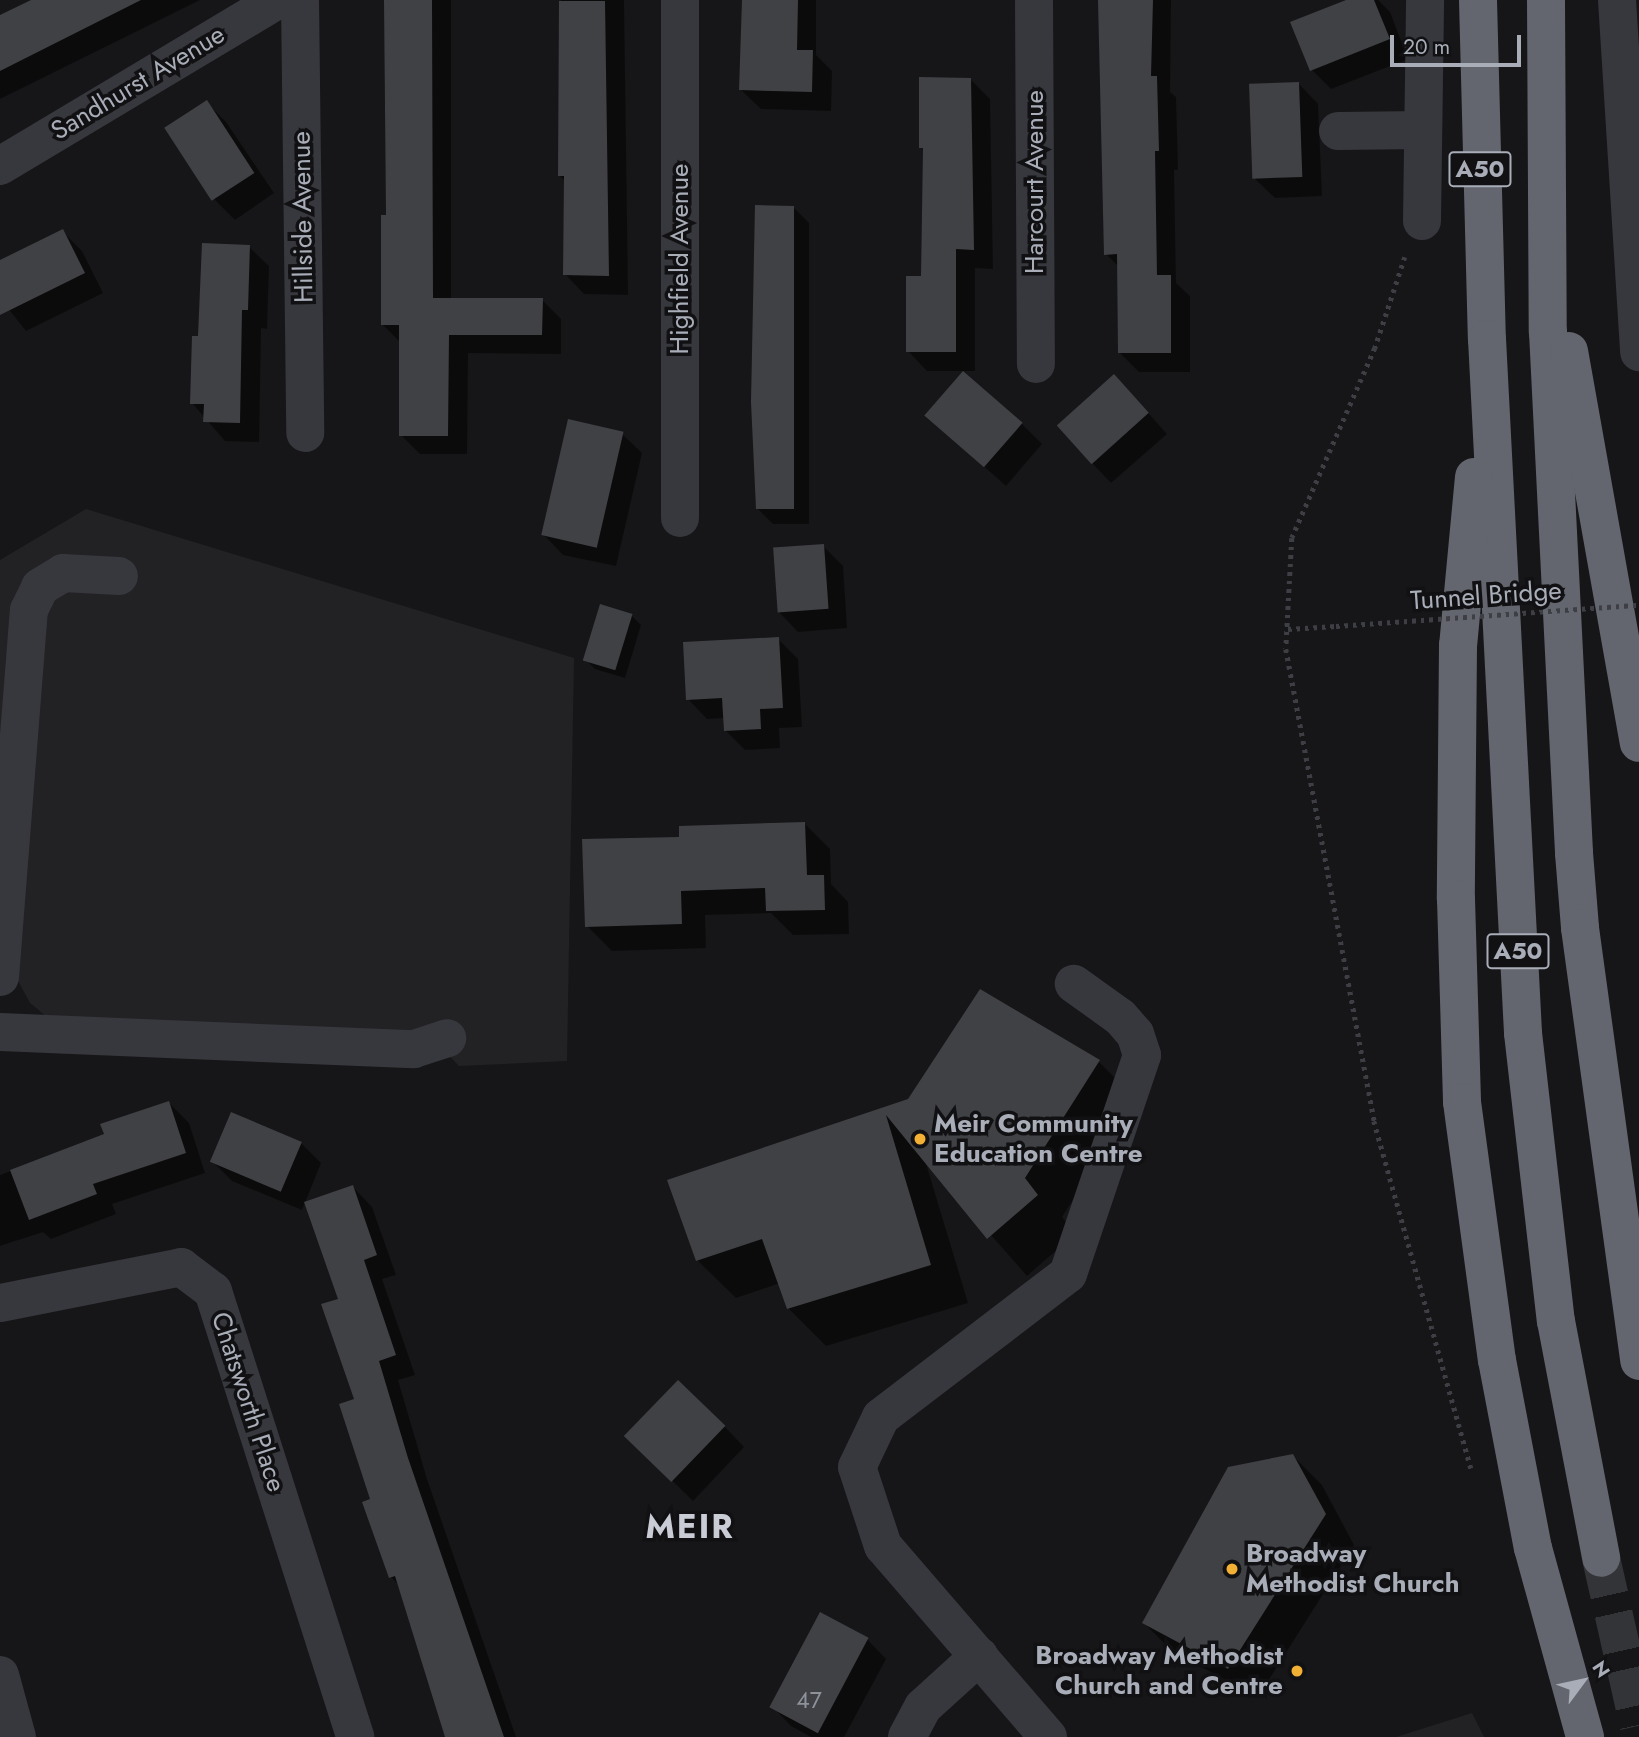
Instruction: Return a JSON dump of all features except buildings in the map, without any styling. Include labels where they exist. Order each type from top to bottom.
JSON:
[{"type":"highway","name":"A50","points":[[1478,0],[1487,339],[1523,1032],[1556,1321],[1601,1558]]},
{"type":"highway","name":"A50","points":[[1546,0],[1548,332],[1574,853],[1594,1038],[1639,1361]]},
{"type":"highway","points":[[1549,235],[1639,743]]},
{"type":"highway","points":[[1487,339],[1458,645],[1456,899],[1462,1101],[1497,1360],[1532,1548],[1585,1737]]},
{"type":"street","name":"Sandhurst Avenue","points":[[0,166],[277,0]]},
{"type":"street","name":"Hillside Avenue","points":[[300,0],[305,433]]},
{"type":"street","name":"Highfield Avenue","points":[[680,0],[680,518]]},
{"type":"street","name":"Harcourt Avenue","points":[[1034,0],[1036,364]]},
{"type":"street","points":[[1422,221],[1425,0]]},
{"type":"street","points":[[1617,0],[1639,352]]},
{"type":"street","points":[[1338,131],[1423,130]]},
{"type":"street","points":[[0,976],[29,610],[40,587],[62,573],[119,576]]},
{"type":"street","points":[[1048,1737],[883,1546],[857,1467],[881,1417],[1068,1275],[1142,1055],[1135,1034],[1121,1017],[1074,984]]},
{"type":"street","points":[[0,1032],[414,1049],[447,1038]]},
{"type":"street","name":"Chatsworth Place","points":[[0,1303],[181,1267],[214,1291],[344,1733]]},
{"type":"street","points":[[907,1737],[923,1707],[979,1656]]},
{"type":"street","points":[[0,1675],[17,1737]]},
{"type":"path","points":[[1422,221],[1375,348],[1292,538],[1286,649],[1374,1121],[1474,1478]]},
{"type":"path","name":"Tunnel Bridge","points":[[1288,629],[1639,604]]},
{"type":"shaded area","points":[[86,509],[574,658],[567,1061],[459,1066],[429,1035],[47,1017],[30,1003],[16,977],[0,974],[0,560]]},
{"type":"shaded area","points":[[1472,1713],[1484,1737],[1396,1737]]},
{"type":"tunnel","points":[[1601,1558],[1639,1726]]},
{"type":"place","name":"Meir Community Education Centre","points":[[920,1139]]},
{"type":"place","name":"Broadway Methodist Church","points":[[1232,1569]]},
{"type":"place","name":"Broadway Methodist Church and Centre","points":[[1297,1671]]},
{"type":"district","name":"MEIR","points":[[690,1527]]}]
